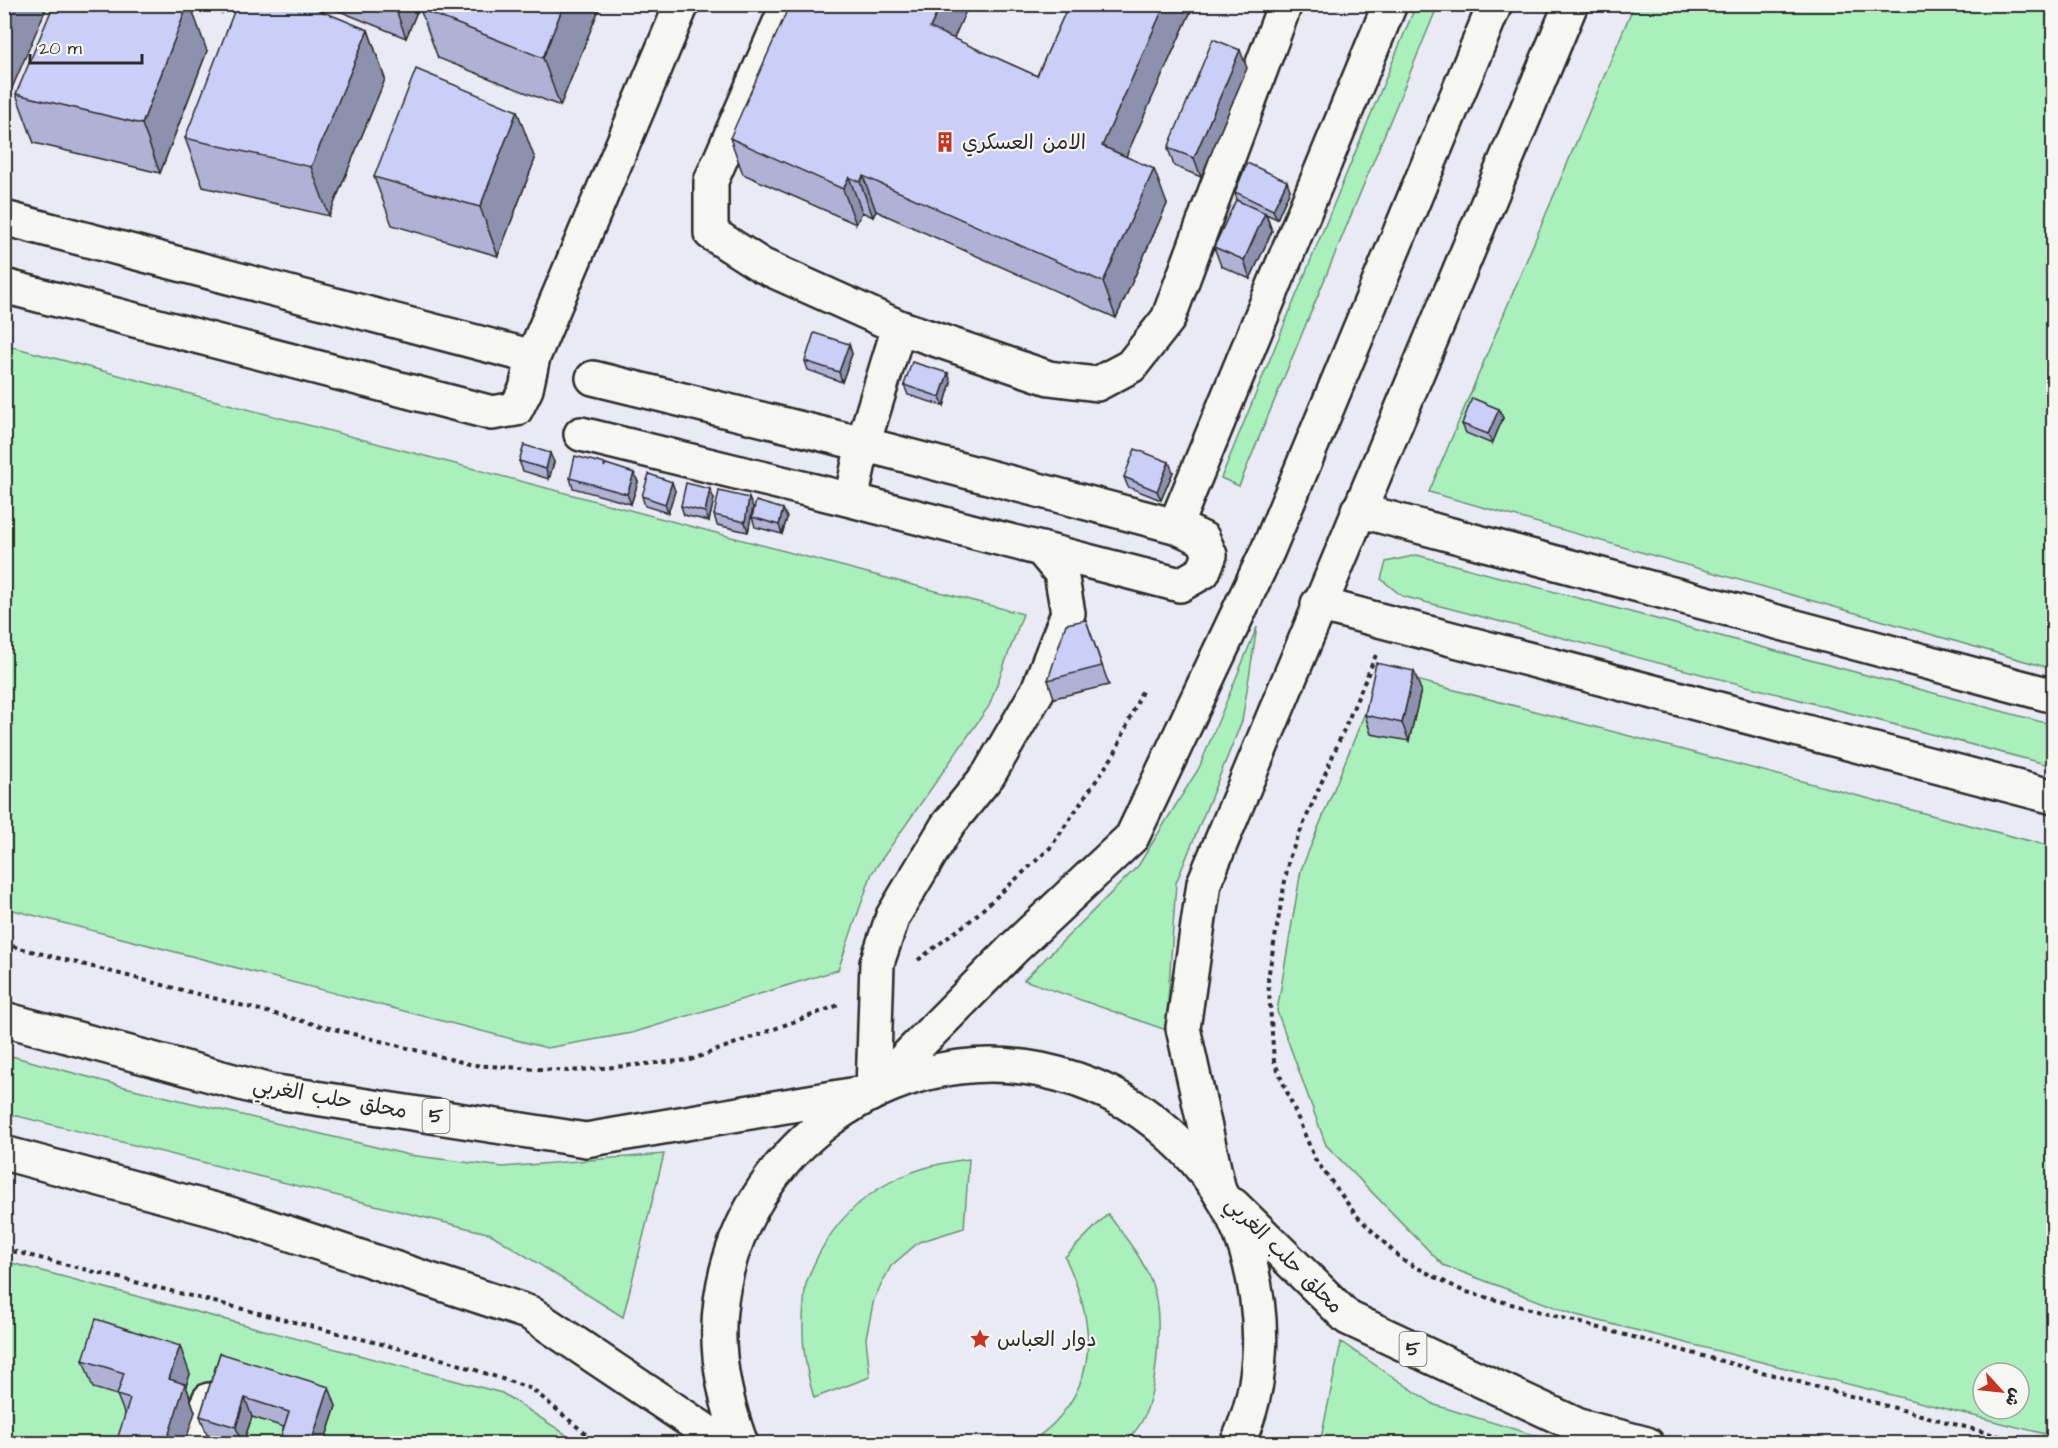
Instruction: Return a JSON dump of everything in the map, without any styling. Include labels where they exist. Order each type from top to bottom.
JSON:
[{"type":"main road","points":[[4,286],[492,413],[516,409],[526,389],[533,357],[682,4]]},
{"type":"main road","points":[[788,4],[711,181],[711,233],[761,265],[899,327],[1049,378],[1096,384],[1131,366],[1168,319],[1285,4]]},
{"type":"main road","points":[[1175,526],[1390,4]]},
{"type":"main road","points":[[873,1091],[1015,947],[1132,837],[1268,550],[1495,4]]},
{"type":"main road","points":[[1219,1191],[1183,1028],[1204,883],[1318,604],[1572,4]]},
{"type":"main road","points":[[4,218],[533,357]]},
{"type":"main road","points":[[851,500],[863,444],[899,327]]},
{"type":"main road","points":[[581,434],[851,500],[1180,585],[1203,572],[1210,555],[1203,539],[1175,526],[863,444],[593,378]]},
{"type":"main road","points":[[1358,510],[2054,696]]},
{"type":"main road","points":[[873,1091],[877,963],[893,916],[947,826],[989,774],[1038,690],[1068,613],[1061,573],[1041,549]]},
{"type":"main road","points":[[1318,604],[2054,797]]},
{"type":"main road","name":"محلق حلب الغربي","points":[[4,1019],[270,1091],[586,1140],[873,1091]]},
{"type":"main road","points":[[741,1443],[728,1409],[719,1355],[720,1301],[733,1249],[756,1199],[788,1156],[827,1119],[873,1091],[919,1074],[968,1065],[1018,1066],[1065,1075],[1111,1093],[1153,1119],[1190,1152],[1219,1191],[1241,1235],[1255,1281],[1261,1330],[1257,1379],[1245,1426],[1238,1443]]},
{"type":"main road","points":[[4,1154],[230,1214],[530,1313],[725,1443]]},
{"type":"main road","name":"محلق حلب الغربي","points":[[1219,1191],[1348,1318],[1579,1426],[1647,1443]]},
{"type":"main road","points":[[199,1443],[209,1400]]},
{"type":"path","points":[[1390,623],[1289,858],[1268,978],[1274,1060],[1315,1159],[1356,1215],[1402,1260],[1463,1291],[2028,1443]]},
{"type":"path","points":[[4,944],[473,1065],[570,1071],[690,1060],[876,991],[971,920],[1050,848],[1115,753],[1142,691]]},
{"type":"path","points":[[4,1249],[449,1361],[532,1389],[598,1443]]},
{"type":"green space","points":[[1416,5],[1438,5],[1239,486],[1221,478]]},
{"type":"green space","points":[[1634,5],[2053,5],[2053,669],[1429,492]]},
{"type":"green space","points":[[5,345],[1023,614],[989,706],[872,873],[838,970],[632,1033],[547,1048],[5,908]]},
{"type":"green space","points":[[1417,555],[2053,725],[2053,766],[1402,596],[1381,579],[1386,562]]},
{"type":"green space","points":[[1257,627],[1242,721],[1176,883],[1166,1030],[1024,980],[1138,866],[1199,768]]},
{"type":"green space","points":[[1382,671],[2053,847],[2053,1436],[1994,1421],[2031,1421],[2031,1361],[1971,1361],[1971,1415],[1576,1315],[1443,1265],[1326,1145],[1277,1011],[1301,870]]},
{"type":"green space","points":[[4,1054],[125,1087],[409,1155],[503,1167],[664,1154],[623,1317],[491,1234],[5,1113]]},
{"type":"green space","points":[[969,1159],[964,1228],[919,1242],[891,1266],[874,1299],[866,1338],[870,1377],[814,1398],[804,1351],[805,1289],[819,1255],[833,1232],[869,1195],[891,1182],[915,1171]]},
{"type":"green space","points":[[1108,1214],[1144,1265],[1156,1298],[1157,1353],[1152,1391],[1147,1408],[1140,1424],[1125,1443],[1030,1443],[1055,1422],[1070,1403],[1080,1383],[1086,1363],[1088,1342],[1086,1322],[1081,1300],[1065,1257]]},
{"type":"green space","points":[[4,1261],[502,1393],[564,1433],[572,1443],[5,1443]]},
{"type":"green space","points":[[1341,1342],[1435,1405],[1560,1443],[1320,1443]]},
{"type":"building","points":[[4,4],[10,4],[4,17]]},
{"type":"building","points":[[54,4],[188,4],[142,124],[16,94]]},
{"type":"building","points":[[237,4],[304,4],[368,30],[311,167],[185,138]]},
{"type":"building","points":[[422,4],[564,4],[543,58],[420,9]]},
{"type":"building","name":"الامن العسكري","points":[[790,4],[941,4],[930,28],[1037,76],[1069,4],[1165,4],[1102,146],[1154,169],[1103,282],[863,176],[860,182],[849,177],[843,189],[730,138]]},
{"type":"building","points":[[1213,39],[1240,50],[1194,158],[1168,148]]},
{"type":"building","points":[[416,69],[517,111],[480,207],[374,177]]},
{"type":"building","points":[[1247,163],[1287,181],[1273,210],[1235,192]]},
{"type":"building","points":[[1236,200],[1265,213],[1244,260],[1214,247]]},
{"type":"building","points":[[814,333],[849,344],[839,372],[805,361]]},
{"type":"building","points":[[912,362],[948,373],[940,397],[904,385]]},
{"type":"building","points":[[1472,398],[1499,409],[1488,434],[1462,424]]},
{"type":"building","points":[[524,445],[550,453],[546,469],[519,461]]},
{"type":"building","points":[[1135,449],[1169,462],[1157,491],[1124,477]]},
{"type":"building","points":[[575,456],[605,464],[604,467],[606,464],[634,473],[627,494],[570,478]]},
{"type":"building","points":[[649,474],[672,482],[665,504],[642,496]]},
{"type":"building","points":[[686,483],[710,489],[705,512],[681,506]]},
{"type":"building","points":[[719,491],[749,498],[745,522],[714,515]]},
{"type":"building","points":[[756,501],[783,509],[779,525],[752,517]]},
{"type":"building","points":[[1086,620],[1102,666],[1048,680],[1066,624]]},
{"type":"building","points":[[1376,663],[1414,671],[1402,723],[1365,715]]},
{"type":"building","points":[[96,1319],[180,1346],[169,1379],[185,1384],[166,1443],[116,1443],[130,1399],[117,1395],[124,1373],[83,1360]]},
{"type":"building","points":[[220,1353],[329,1387],[311,1443],[294,1443],[280,1439],[289,1412],[245,1398],[236,1427],[200,1416]]},
{"type":"place","name":"الامن العسكري","points":[[945,142]]},
{"type":"place","name":"دوار العباس","points":[[980,1339]]}]
